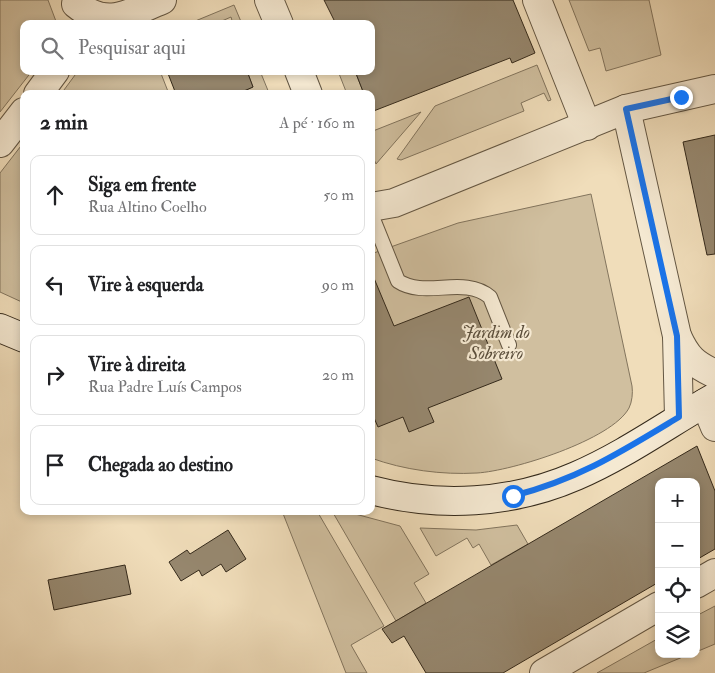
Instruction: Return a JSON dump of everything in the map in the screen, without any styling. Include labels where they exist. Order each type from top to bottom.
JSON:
[{"type":"street","points":[[117,20],[162,0]]},
{"type":"street","points":[[269,0],[277,20]]},
{"type":"street","points":[[537,0],[587,126]]},
{"type":"street","points":[[75,9],[106,20]]},
{"type":"street","points":[[41,90],[53,75]]},
{"type":"street","points":[[301,75],[306,90]]},
{"type":"street","points":[[375,206],[394,202],[626,109],[715,89]]},
{"type":"street","points":[[626,109],[677,336],[679,417]]},
{"type":"street","points":[[0,143],[20,117]]},
{"type":"street","points":[[0,328],[20,336]]},
{"type":"street","points":[[677,336],[685,352],[696,365],[715,374]]},
{"type":"street","points":[[375,491],[430,500],[461,501],[513,496],[577,476],[618,455],[679,417],[712,409]]},
{"type":"street","points":[[700,582],[715,573]]},
{"type":"street","points":[[544,673],[655,608]]},
{"type":"lane","points":[[375,224],[398,281],[405,286],[418,288],[455,287],[483,292],[490,298],[509,346]]},
{"type":"green space","points":[[0,0],[48,0],[56,20],[20,20],[20,75],[29,75],[0,112]]},
{"type":"green space","points":[[569,0],[649,0],[661,55],[606,71],[600,48],[589,51]]},
{"type":"green space","points":[[234,5],[240,20],[232,20],[231,17],[224,20],[198,20]]},
{"type":"green space","points":[[537,65],[551,100],[548,101],[544,93],[521,103],[524,111],[401,160],[397,159],[435,106]]},
{"type":"green space","points":[[75,75],[162,75],[167,90],[64,90]]},
{"type":"green space","points":[[248,75],[262,75],[268,90],[246,90],[253,87]]},
{"type":"green space","points":[[340,75],[357,75],[362,90],[345,90]]},
{"type":"green space","points":[[421,112],[376,164],[375,130]]},
{"type":"green space","points":[[20,147],[20,301],[0,292],[0,173]]},
{"type":"green space","name":"Jardim do Sobreiro","points":[[591,194],[632,386],[631,403],[619,420],[583,442],[560,452],[493,471],[477,473],[437,472],[410,469],[375,459],[375,253],[458,223]]},
{"type":"green space","points":[[284,515],[319,515],[384,626],[351,645],[367,673],[346,673]]},
{"type":"green space","points":[[334,515],[359,515],[400,526],[429,574],[414,583],[426,603],[396,621]]},
{"type":"green space","points":[[517,525],[528,544],[491,565],[479,544],[473,548],[467,538],[436,556],[420,528],[476,530]]},
{"type":"green space","points":[[715,606],[715,644],[700,650],[700,614]]},
{"type":"green space","points":[[655,640],[655,658],[680,658],[644,673],[597,673]]},
{"type":"building","points":[[324,0],[513,0],[535,53],[512,63],[510,58],[375,110],[375,90],[362,90],[357,75],[375,75],[375,20],[334,20]]},
{"type":"building","points":[[169,75],[248,75],[253,87],[246,90],[174,90]]},
{"type":"building","points":[[715,135],[715,254],[707,255],[683,142]]},
{"type":"building","points":[[375,281],[394,326],[469,297],[502,379],[428,408],[434,422],[409,432],[403,417],[378,427],[375,420]]},
{"type":"building","points":[[697,446],[715,491],[715,549],[700,558],[700,478],[655,478],[655,584],[503,673],[426,673],[404,636],[392,643],[382,629]]},
{"type":"building","points":[[228,530],[246,559],[226,572],[221,564],[202,576],[199,570],[181,581],[169,562],[187,550],[190,554]]},
{"type":"building","points":[[125,565],[131,594],[54,610],[48,580]]},
{"type":"route","points":[[513,496],[577,476],[618,455],[679,417],[677,336],[626,109],[681,97]]}]
